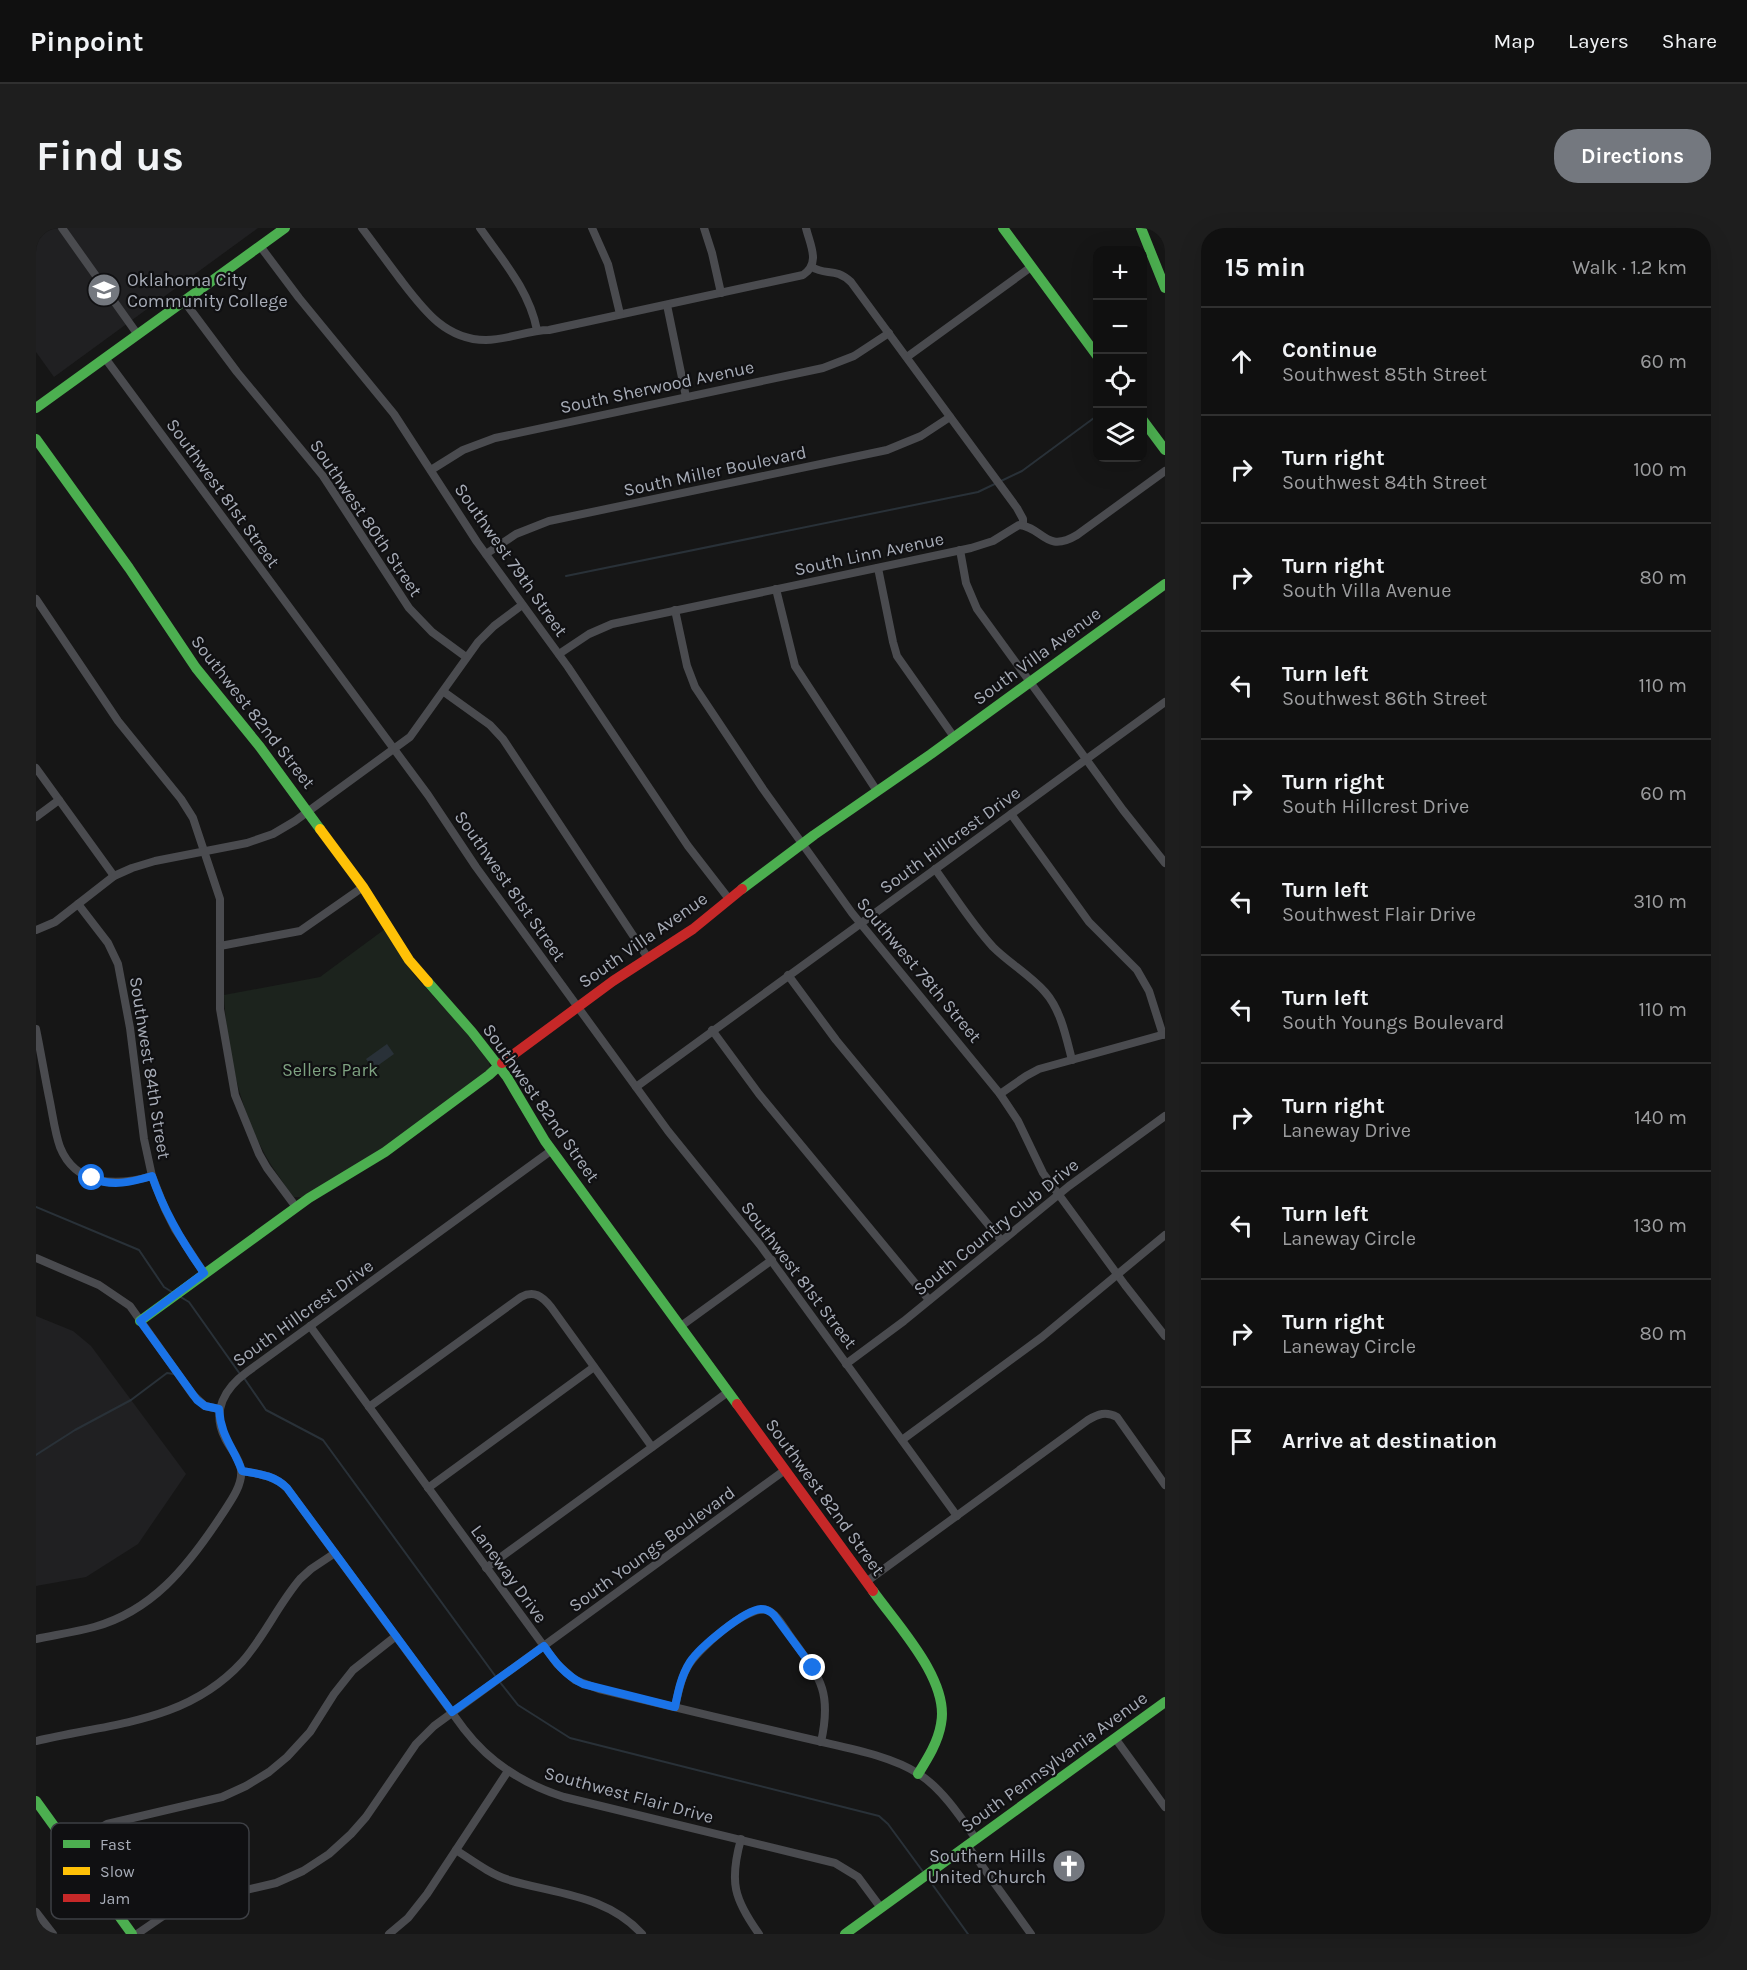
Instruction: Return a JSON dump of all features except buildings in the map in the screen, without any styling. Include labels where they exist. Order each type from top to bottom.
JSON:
[{"type":"street","points":[[62,228],[138,334]]},
{"type":"street","points":[[36,408],[285,228]]},
{"type":"street","points":[[362,228],[428,315],[442,327],[466,338],[485,340],[526,334],[537,330],[549,330],[803,274],[812,267],[813,260],[806,228]]},
{"type":"street","points":[[480,228],[526,295],[537,330]]},
{"type":"street","points":[[592,228],[608,264],[620,314]]},
{"type":"street","points":[[704,228],[721,293]]},
{"type":"street","points":[[1003,228],[1096,354]]},
{"type":"street","points":[[1141,228],[1165,288]]},
{"type":"street","name":"Southwest 79th Street","points":[[260,246],[299,298],[394,414],[486,554],[559,654],[688,846],[729,899]]},
{"type":"street","points":[[812,267],[838,273],[847,278],[1003,489],[1019,512],[1023,525],[1046,539],[1056,542],[1077,535],[1165,471]]},
{"type":"street","points":[[907,357],[1031,267]]},
{"type":"street","name":"Southwest 80th Street","points":[[184,301],[232,366],[328,483],[409,608],[432,632],[466,657]]},
{"type":"street","points":[[667,305],[686,397]]},
{"type":"street","name":"South Sherwood Avenue","points":[[431,470],[464,450],[495,438],[836,363],[863,351],[889,333]]},
{"type":"street","name":"Southwest 81st Street","points":[[105,358],[438,809],[476,867],[636,1087],[687,1156],[772,1260],[957,1516]]},
{"type":"street","name":"South Miller Boulevard","points":[[486,554],[516,534],[549,521],[887,450],[921,436],[950,417]]},
{"type":"street","points":[[1147,425],[1165,450]]},
{"type":"street","name":"Southwest 82nd Street","points":[[36,439],[123,560],[196,669],[260,747],[363,887],[409,960],[465,1023],[499,1066],[552,1150],[928,1667],[940,1691],[943,1708],[940,1733],[918,1774]]},
{"type":"street","name":"South Linn Avenue","points":[[559,654],[605,626],[986,544],[1017,526],[1023,525]]},
{"type":"street","points":[[960,550],[966,583],[974,602],[1123,810],[1165,862]]},
{"type":"street","points":[[878,568],[897,656],[954,737]]},
{"type":"street","name":"South Villa Avenue","points":[[140,1321],[296,1207],[385,1152],[578,1007],[693,929],[801,844],[954,737],[1165,584]]},
{"type":"street","points":[[776,590],[795,666],[877,791]]},
{"type":"street","points":[[36,599],[118,721],[184,802],[193,818],[220,899],[220,1009],[235,1095],[259,1154],[296,1207]]},
{"type":"street","points":[[36,930],[55,922],[114,876],[154,861],[262,839],[281,830],[394,749],[416,729],[444,692],[466,657],[490,629],[522,605]]},
{"type":"street","name":"Southwest 78th Street","points":[[675,610],[687,666],[695,687],[801,844],[860,924],[1000,1094],[1018,1121],[1039,1166],[1058,1194],[1165,1336]]},
{"type":"street","points":[[444,692],[490,724],[503,739],[648,958]]},
{"type":"street","name":"South Hillcrest Drive","points":[[636,1087],[1165,702]]},
{"type":"street","points":[[36,768],[114,876]]},
{"type":"street","points":[[36,817],[59,800]]},
{"type":"street","points":[[1000,1094],[1032,1073],[1164,1035],[1149,991],[1137,970],[1089,922],[1011,814]]},
{"type":"street","points":[[935,869],[987,941],[1041,987],[1050,998],[1061,1021],[1072,1060]]},
{"type":"street","points":[[220,946],[300,931],[363,887]]},
{"type":"street","name":"Southwest 84th Street","points":[[78,904],[108,943],[120,971],[130,1028],[144,1139],[152,1176],[175,1229],[204,1273]]},
{"type":"street","points":[[788,975],[836,1040],[1001,1240]]},
{"type":"street","points":[[36,1029],[57,1134],[65,1156],[79,1170],[97,1180],[123,1183],[152,1176]]},
{"type":"street","points":[[712,1030],[759,1094],[929,1300]]},
{"type":"street","name":"South Country Club Drive","points":[[846,1364],[929,1300],[1058,1194],[1165,1116]]},
{"type":"street","name":"South Hillcrest Drive","points":[[219,1409],[224,1395],[247,1372],[552,1150]]},
{"type":"street","points":[[902,1440],[1042,1337],[1165,1235]]},
{"type":"street","points":[[36,1258],[99,1285],[130,1306],[197,1400],[205,1406],[219,1409],[223,1435],[242,1471],[237,1489],[220,1517],[193,1556],[165,1588],[138,1607],[100,1625],[36,1638]]},
{"type":"street","points":[[681,1326],[772,1260]]},
{"type":"street","points":[[369,1407],[520,1297],[531,1294],[538,1295],[546,1301],[652,1447]]},
{"type":"street","name":"Laneway Drive","points":[[310,1326],[486,1568],[561,1669],[570,1677],[583,1684],[876,1756],[918,1774],[928,1781],[950,1804],[972,1842]]},
{"type":"street","points":[[428,1488],[594,1367]]},
{"type":"street","points":[[486,1568],[728,1392]]},
{"type":"street","points":[[866,1582],[1088,1420],[1100,1414],[1106,1413],[1117,1417],[1165,1485]]},
{"type":"street","name":"South Youngs Boulevard","points":[[249,1890],[276,1883],[329,1854],[366,1817],[419,1739],[434,1726],[785,1470]]},
{"type":"street","name":"Southwest Flair Drive","points":[[242,1471],[269,1476],[281,1483],[480,1749],[508,1772],[536,1787],[564,1797],[821,1858],[840,1865],[858,1877],[881,1908]]},
{"type":"street","points":[[36,1741],[159,1715],[207,1691],[226,1677],[245,1657],[300,1580],[334,1552]]},
{"type":"street","points":[[675,1707],[684,1674],[696,1655],[708,1643],[747,1614],[759,1609],[767,1610],[779,1621],[821,1681],[826,1708],[821,1742]]},
{"type":"street","points":[[112,1823],[209,1802],[259,1779],[302,1742],[353,1670],[396,1636]]},
{"type":"street","name":"South Pennsylvania Avenue","points":[[845,1934],[1165,1702]]},
{"type":"street","points":[[1115,1738],[1165,1807]]},
{"type":"street","points":[[389,1934],[417,1907],[508,1772]]},
{"type":"street","points":[[37,1805],[51,1823]]},
{"type":"street","points":[[741,1839],[734,1871],[735,1890],[741,1906],[759,1934]]},
{"type":"street","points":[[972,1842],[1031,1934]]},
{"type":"street","points":[[456,1850],[501,1877],[573,1895],[602,1905],[632,1924],[642,1934]]},
{"type":"street","points":[[36,1912],[52,1934]]},
{"type":"street","points":[[121,1919],[132,1934]]},
{"type":"street","name":"South Youngs Boulevard","points":[[137,1934],[159,1919]]},
{"type":"shaded area","name":"Oklahoma City Community College","points":[[36,228],[258,228],[54,377],[36,352]]},
{"type":"shaded area","points":[[387,1044],[394,1054],[373,1069],[366,1059]]},
{"type":"shaded area","points":[[36,1316],[73,1331],[91,1346],[186,1474],[138,1544],[86,1577],[36,1586]]},
{"type":"green space","name":"Sellers Park","points":[[385,929],[414,975],[460,1025],[489,1062],[490,1068],[379,1151],[302,1197],[294,1197],[265,1155],[246,1112],[233,1065],[224,995],[320,977]]},
{"type":"waterway","points":[[566,576],[978,492],[1022,471],[1093,419]]},
{"type":"waterway","points":[[36,1207],[139,1250],[164,1287],[172,1292]]},
{"type":"waterway","points":[[179,1296],[189,1302],[240,1374]]},
{"type":"waterway","points":[[36,1455],[75,1430],[131,1400],[167,1373],[174,1374]]},
{"type":"waterway","points":[[244,1378],[266,1410],[323,1440],[496,1677]]},
{"type":"waterway","points":[[499,1681],[518,1705],[570,1738],[879,1816],[888,1824],[924,1873]]},
{"type":"waterway","points":[[927,1877],[968,1934]]},
{"type":"traffic: fast","points":[[36,408],[285,228]]},
{"type":"traffic: fast","points":[[1003,228],[1096,354]]},
{"type":"traffic: fast","points":[[1141,228],[1165,288]]},
{"type":"traffic: fast","points":[[1147,426],[1165,450]]},
{"type":"traffic: fast","points":[[36,439],[129,568],[196,668],[260,747],[320,829]]},
{"type":"traffic: fast","points":[[742,889],[1165,584]]},
{"type":"traffic: fast","points":[[428,982],[472,1032],[507,1077],[545,1141],[737,1404]]},
{"type":"traffic: fast","points":[[140,1321],[309,1198],[385,1152],[502,1063]]},
{"type":"traffic: fast","points":[[873,1591],[919,1654],[938,1689],[942,1707],[940,1731],[918,1774]]},
{"type":"traffic: fast","points":[[845,1934],[1165,1702]]},
{"type":"traffic: fast","points":[[36,1801],[52,1823]]},
{"type":"traffic: fast","points":[[121,1919],[132,1934]]},
{"type":"traffic: slow","points":[[320,829],[363,887],[409,960],[428,982]]},
{"type":"traffic: jam","points":[[502,1063],[613,981],[693,929],[742,889]]},
{"type":"traffic: jam","points":[[737,1404],[873,1591]]},
{"type":"place","name":"Oklahoma City Community College","points":[[104,290]]},
{"type":"place","name":"Southern Hills United Church","points":[[1069,1866]]},
{"type":"route","points":[[92,1178],[104,1182],[123,1183],[152,1176],[175,1229],[204,1273],[140,1321],[197,1400],[205,1406],[219,1409],[223,1435],[232,1448],[242,1471],[269,1476],[287,1488],[452,1712],[544,1646],[561,1669],[583,1684],[675,1707],[681,1682],[690,1662],[708,1643],[740,1619],[759,1609],[767,1610],[774,1615],[813,1668]]}]
